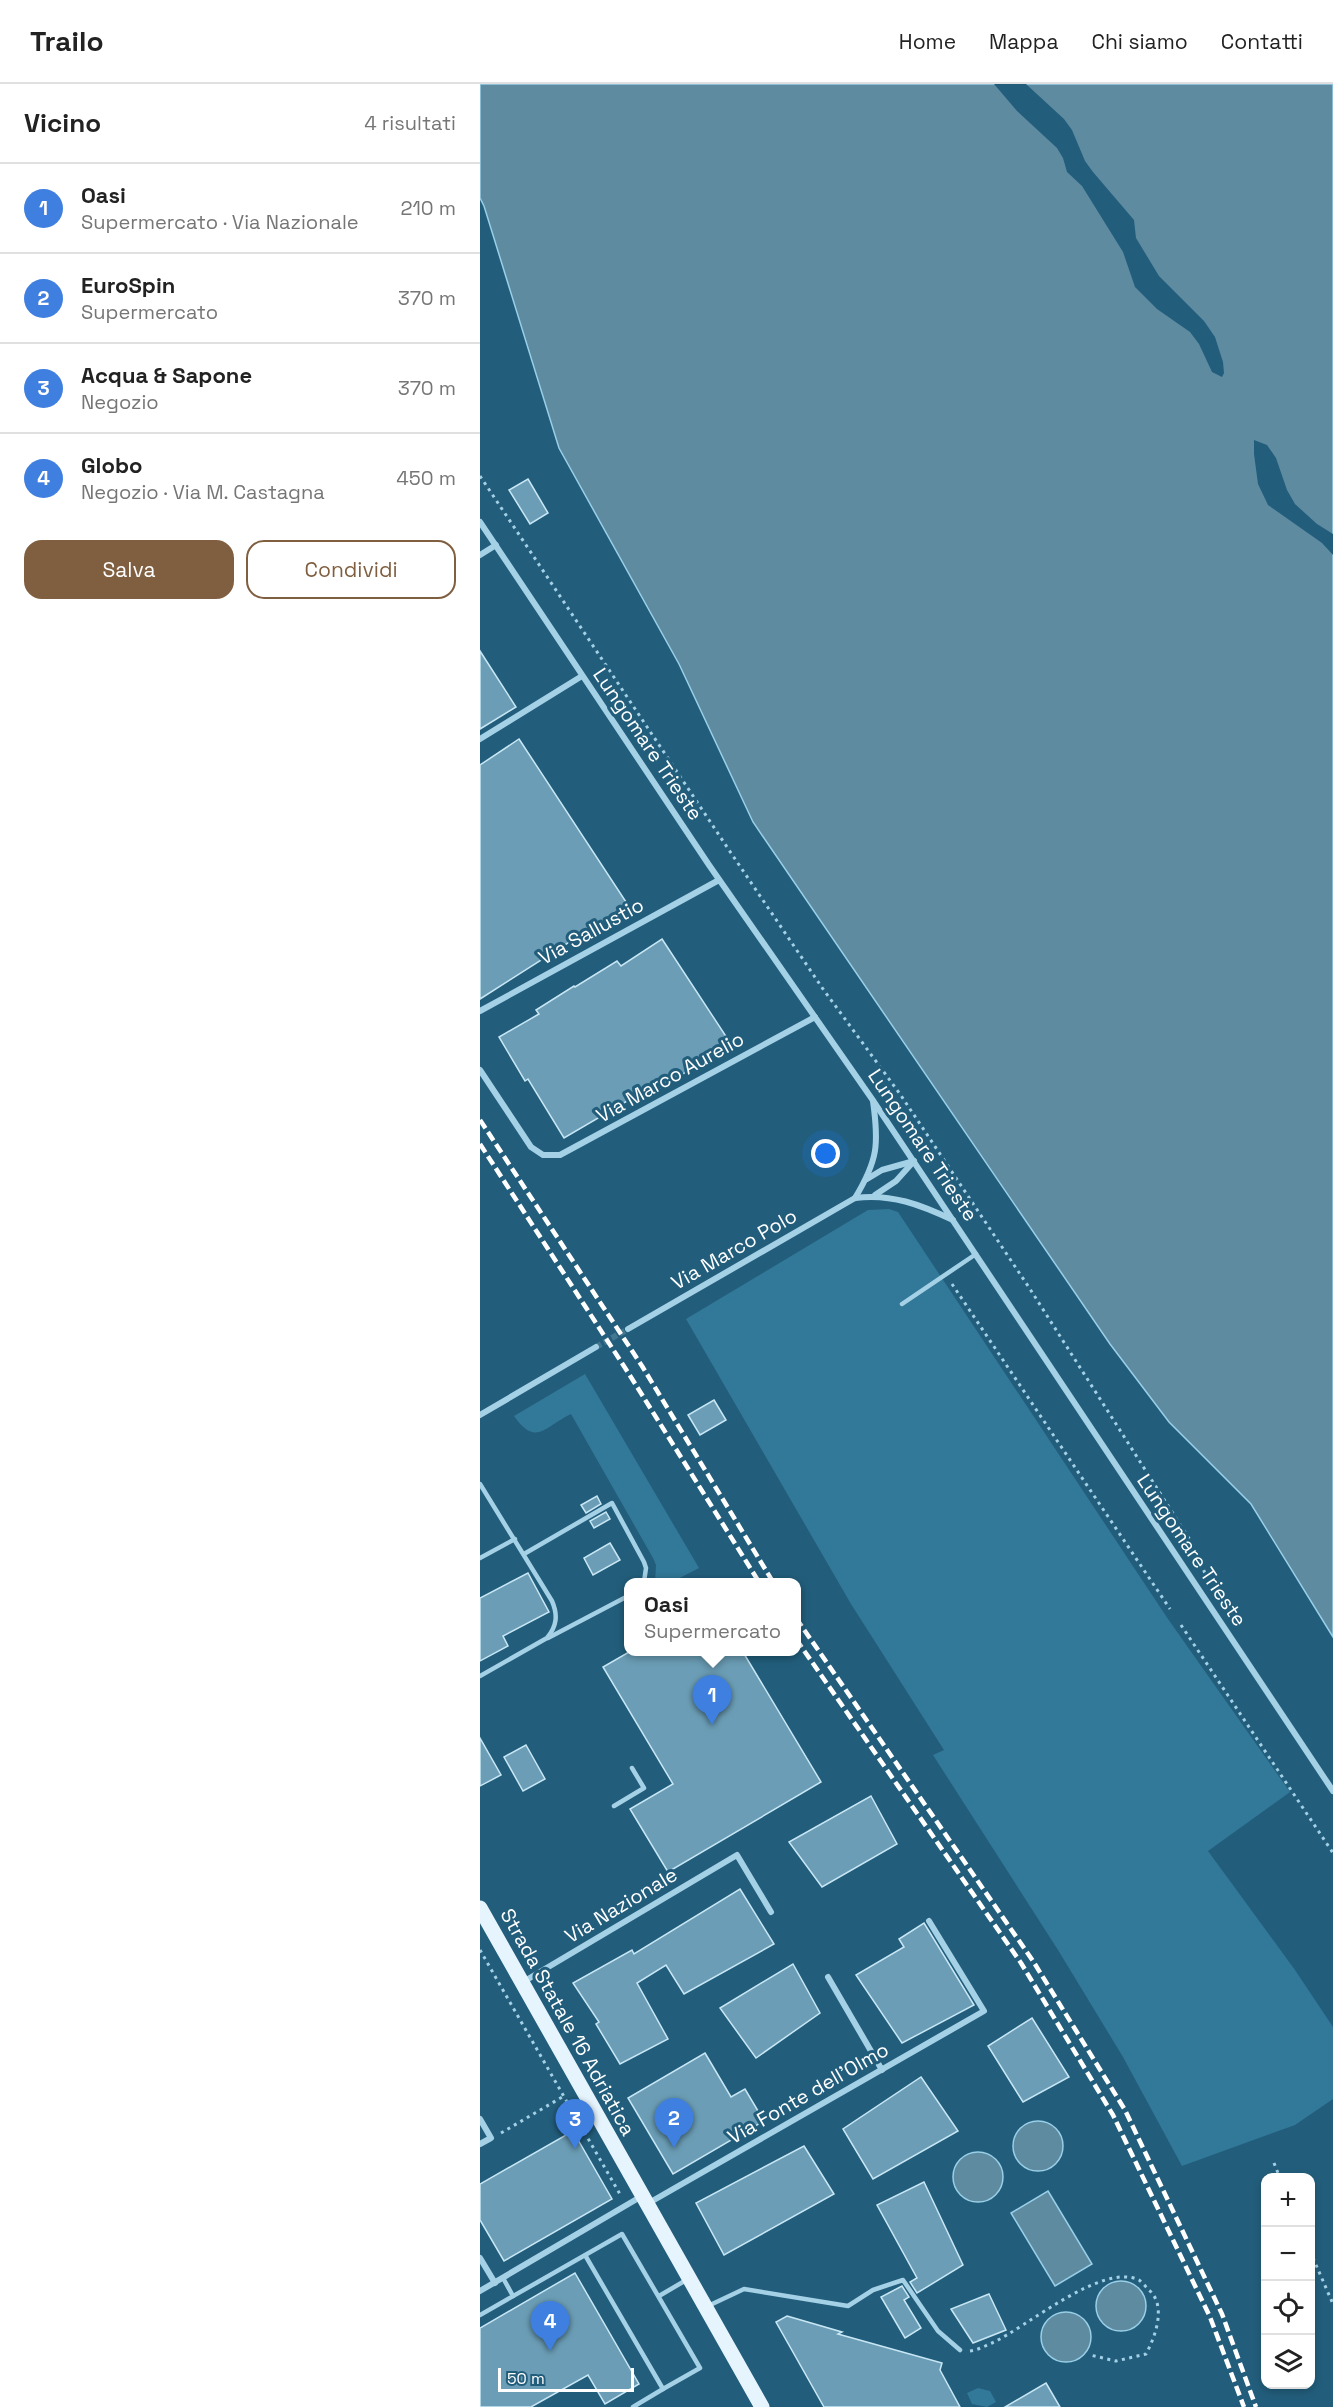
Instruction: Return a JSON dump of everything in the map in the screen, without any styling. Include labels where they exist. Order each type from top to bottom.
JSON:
[{"type":"main road","name":"Strada Statale 16 Adriatica","points":[[480,1908],[762,2407]]},
{"type":"street","name":"Lungomare Trieste","points":[[480,522],[719,880],[954,1220],[1333,1791]]},
{"type":"street","points":[[480,555],[496,545]]},
{"type":"street","points":[[480,739],[582,675]]},
{"type":"street","name":"Via Sallustio","points":[[480,1011],[719,880]]},
{"type":"street","name":"Via Marco Aurelio","points":[[480,1070],[525,1140],[539,1152],[554,1156],[568,1152],[815,1017]]},
{"type":"street","name":"Via Marco Polo","points":[[855,1198],[867,1179],[878,1140],[872,1099]]},
{"type":"street","points":[[867,1179],[882,1170],[914,1161]]},
{"type":"street","name":"Via Marco Polo","points":[[875,1195],[896,1181],[914,1161]]},
{"type":"street","name":"Via Marco Polo","points":[[628,1329],[855,1198],[875,1195],[916,1203],[954,1220]]},
{"type":"street","points":[[480,1415],[596,1347]]},
{"type":"street","name":"Via Nazionale","points":[[522,1983],[738,1856],[771,1912]]},
{"type":"street","name":"Via Fonte dell'Olmo","points":[[645,2200],[882,2070],[984,2011],[929,1921]]},
{"type":"street","points":[[828,1977],[882,2070]]},
{"type":"street","points":[[480,2119],[491,2138],[480,2145]]},
{"type":"street","points":[[480,2292],[626,2205],[645,2200]]},
{"type":"street","points":[[480,2258],[495,2283]]},
{"type":"lane","points":[[902,1304],[976,1254]]},
{"type":"lane","points":[[480,1484],[555,1607],[556,1624],[553,1631],[542,1642]]},
{"type":"lane","points":[[524,1554],[612,1503],[644,1563],[646,1568],[645,1578]]},
{"type":"lane","points":[[480,1558],[515,1539]]},
{"type":"lane","points":[[480,1676],[624,1598]]},
{"type":"lane","points":[[614,1806],[644,1788],[632,1768]]},
{"type":"lane","points":[[480,2315],[622,2234],[700,2368],[633,2407]]},
{"type":"lane","points":[[585,2255],[663,2390]]},
{"type":"lane","points":[[503,2278],[513,2296]]},
{"type":"lane","points":[[659,2296],[689,2278]]},
{"type":"lane","points":[[706,2307],[744,2289],[848,2306],[873,2290],[903,2280],[938,2331],[960,2350]]},
{"type":"path","name":"Lungomare Trieste","points":[[480,476],[744,873],[823,989],[900,1094],[1030,1289],[1195,1548]]},
{"type":"path","points":[[949,1280],[1170,1609]]},
{"type":"path","points":[[1181,1625],[1333,1853]]},
{"type":"path","points":[[480,1950],[626,2205]]},
{"type":"path","points":[[491,2138],[564,2096]]},
{"type":"path","points":[[1274,2163],[1278,2173]]},
{"type":"path","points":[[1315,2261],[1333,2304]]},
{"type":"path","points":[[960,2350],[974,2351],[1000,2340],[1096,2282],[1119,2276],[1139,2280],[1152,2293],[1158,2310],[1155,2337],[1146,2354],[1134,2359],[1116,2361],[1090,2355]]},
{"type":"shaded area","points":[[480,84],[1333,84],[1333,1637],[1251,1504],[1169,1422],[1110,1344],[753,822],[679,664],[559,448],[480,198]]},
{"type":"shaded area","points":[[889,1209],[898,1212],[1168,1619],[1290,1792],[1208,1851],[1295,1970],[1333,2027],[1333,2099],[1295,2125],[1182,2166],[1123,2057],[1058,1950],[933,1755],[944,1750],[851,1604],[686,1319],[868,1210]]},
{"type":"shaded area","points":[[585,1374],[699,1568],[680,1578],[655,1578],[656,1565],[653,1558],[571,1414],[541,1432],[528,1431],[514,1416]]},
{"type":"shaded area","points":[[1038,2121],[1052,2125],[1059,2132],[1063,2146],[1059,2160],[1052,2167],[1038,2171],[1024,2167],[1017,2160],[1013,2146],[1017,2132],[1024,2125]]},
{"type":"shaded area","points":[[978,2152],[992,2156],[999,2163],[1003,2177],[999,2191],[992,2198],[978,2202],[964,2198],[957,2191],[953,2177],[957,2163],[964,2156]]},
{"type":"shaded area","points":[[1048,2191],[1092,2264],[1055,2286],[1011,2213]]},
{"type":"shaded area","points":[[1121,2281],[1135,2285],[1142,2292],[1146,2306],[1142,2320],[1135,2327],[1121,2331],[1107,2327],[1100,2320],[1096,2306],[1100,2292],[1107,2285]]},
{"type":"shaded area","points":[[1066,2312],[1080,2316],[1087,2323],[1091,2337],[1087,2351],[1080,2358],[1066,2362],[1052,2358],[1045,2351],[1041,2337],[1045,2323],[1052,2316]]},
{"type":"shaded area","points":[[978,2388],[990,2391],[996,2402],[987,2407],[972,2404],[967,2393]]},
{"type":"pier","points":[[994,84],[1026,84],[1064,119],[1072,130],[1085,161],[1134,220],[1136,238],[1159,276],[1204,321],[1215,337],[1223,362],[1222,377],[1212,372],[1199,344],[1190,332],[1157,309],[1135,287],[1123,252],[1082,186],[1067,172],[1057,148],[1017,111]]},
{"type":"pier","points":[[1254,440],[1267,445],[1276,458],[1287,490],[1295,504],[1317,524],[1333,534],[1333,555],[1322,543],[1268,505],[1258,484]]},
{"type":"building","points":[[528,479],[548,513],[530,524],[509,490]]},
{"type":"building","points":[[480,651],[516,707],[480,729]]},
{"type":"building","points":[[519,739],[630,908],[598,929],[596,925],[480,999],[480,765]]},
{"type":"building","points":[[662,939],[731,1044],[654,1092],[651,1087],[564,1138],[528,1079],[525,1081],[499,1037],[539,1014],[536,1010],[574,986],[617,961],[621,966]]},
{"type":"building","points":[[714,1400],[726,1420],[700,1435],[688,1415]]},
{"type":"building","points":[[597,1496],[601,1504],[586,1513],[581,1505]]},
{"type":"building","points":[[606,1512],[610,1519],[594,1528],[590,1521]]},
{"type":"building","points":[[610,1543],[620,1560],[593,1575],[584,1558]]},
{"type":"building","points":[[528,1573],[549,1612],[503,1636],[508,1646],[480,1661],[480,1598]]},
{"type":"building","points":[[624,1655],[745,1656],[821,1782],[668,1872],[630,1809],[673,1784],[603,1667]]},
{"type":"building","points":[[480,1738],[501,1775],[480,1786]]},
{"type":"building","points":[[526,1745],[545,1779],[523,1791],[504,1757]]},
{"type":"building","points":[[871,1796],[897,1844],[822,1887],[789,1842]]},
{"type":"building","points":[[740,1889],[774,1944],[684,1994],[666,1965],[637,1983],[668,2039],[620,2064],[596,2024],[599,2022],[573,1983],[632,1950],[634,1954]]},
{"type":"building","points":[[924,1923],[974,2005],[902,2043],[856,1975],[904,1947],[899,1939]]},
{"type":"building","points":[[793,1964],[820,2013],[756,2058],[720,2008]]},
{"type":"building","points":[[1032,2018],[1069,2077],[1023,2102],[988,2046]]},
{"type":"building","points":[[705,2053],[731,2097],[745,2089],[764,2121],[673,2174],[628,2098]]},
{"type":"building","points":[[921,2077],[958,2131],[873,2179],[843,2129]]},
{"type":"building","points":[[573,2131],[612,2199],[504,2261],[480,2220],[480,2184]]},
{"type":"building","points":[[804,2146],[834,2194],[724,2255],[696,2203]]},
{"type":"building","points":[[924,2182],[963,2265],[917,2293],[910,2282],[917,2278],[877,2205]]},
{"type":"building","points":[[575,2273],[639,2384],[605,2404],[588,2375],[531,2407],[480,2407],[480,2328]]},
{"type":"building","points":[[902,2286],[909,2297],[904,2300],[921,2328],[905,2338],[881,2297]]},
{"type":"building","points":[[989,2294],[1006,2330],[973,2343],[951,2309]]},
{"type":"building","points":[[787,2316],[842,2332],[838,2334],[942,2363],[940,2370],[960,2407],[824,2407],[776,2322]]},
{"type":"building","points":[[1046,2383],[1060,2407],[1005,2407]]},
{"type":"tunnel","points":[[596,1347],[628,1329]]},
{"type":"railway","points":[[480,1120],[642,1366],[771,1578]]},
{"type":"railway","points":[[480,1144],[629,1374],[756,1578]]},
{"type":"railway","points":[[801,1625],[1033,1961],[1125,2110],[1222,2314],[1256,2407]]},
{"type":"railway","points":[[801,1646],[1021,1963],[1113,2115],[1210,2317],[1244,2407]]},
{"type":"place","name":"Oasi","points":[[712,1725]]},
{"type":"place","name":"EuroSpin","points":[[674,2148]]},
{"type":"place","name":"Acqua & Sapone","points":[[575,2149]]},
{"type":"place","name":"Globo","points":[[550,2351]]}]
